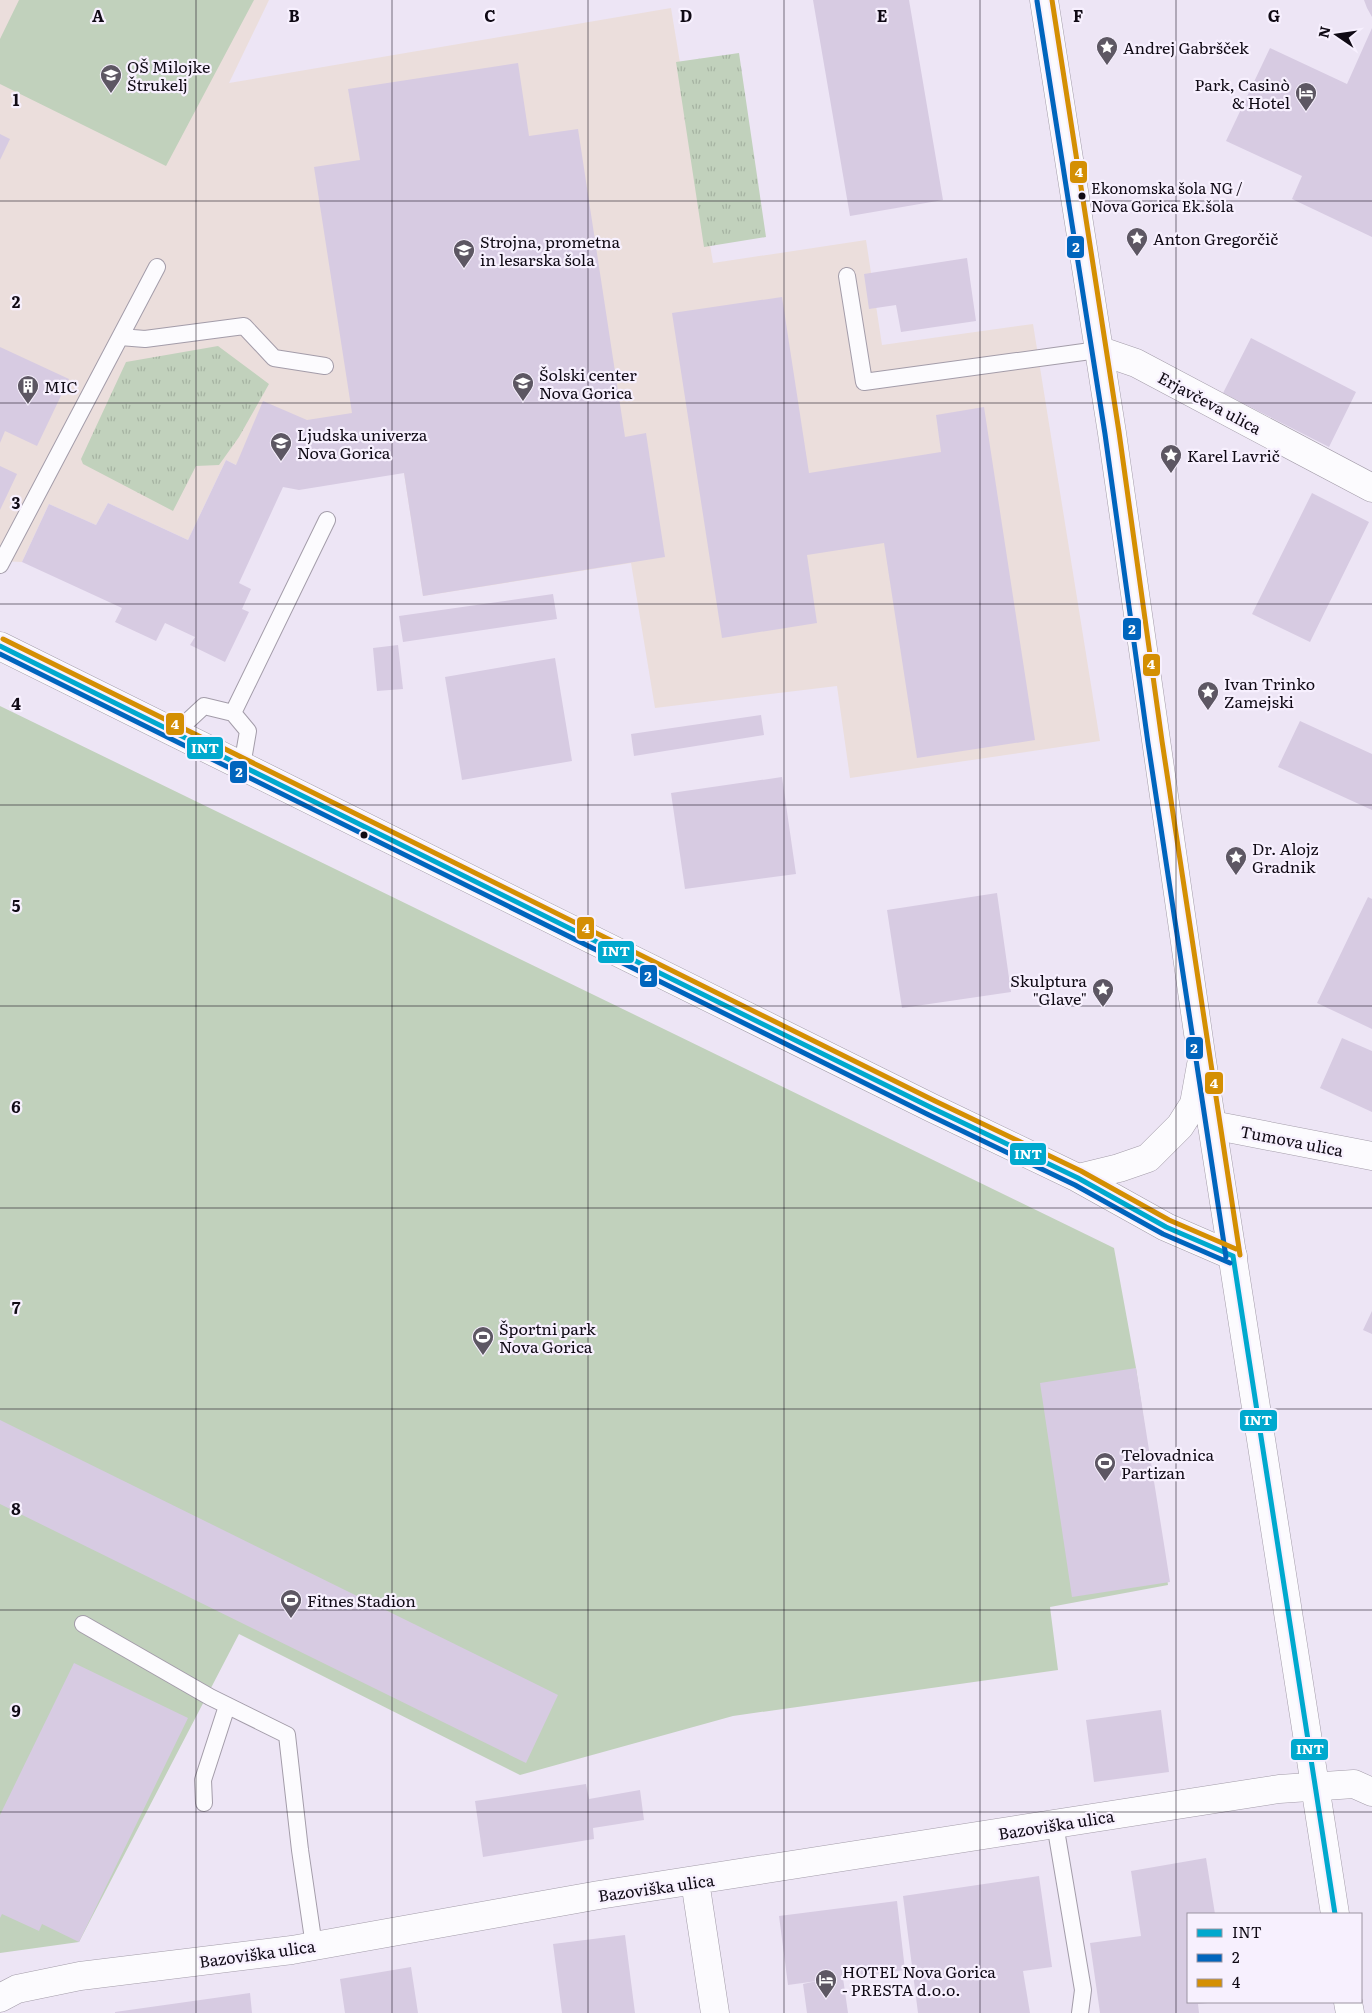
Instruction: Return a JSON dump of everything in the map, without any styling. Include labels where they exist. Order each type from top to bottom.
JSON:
[{"type":"street","points":[[1044,0],[1112,433],[1202,1061],[1335,1913]]},
{"type":"street","name":"Erjavčeva ulica","points":[[1098,350],[1136,363],[1372,488]]},
{"type":"street","points":[[0,646],[932,1108],[1078,1178],[1149,1219],[1232,1256]]},
{"type":"street","points":[[1078,1178],[1119,1168],[1148,1158],[1180,1126],[1194,1104],[1202,1061]]},
{"type":"street","name":"Tumova ulica","points":[[1212,1125],[1372,1156]]},
{"type":"street","name":"Bazoviška ulica","points":[[0,1998],[17,1989],[80,1976],[314,1946],[599,1895],[1279,1789],[1354,1784],[1372,1792]]},
{"type":"street","points":[[695,1881],[715,2013]]},
{"type":"lane","points":[[0,565],[157,267]]},
{"type":"lane","points":[[847,276],[864,382],[1098,350]]},
{"type":"lane","points":[[120,337],[145,339],[244,326],[274,358],[325,366]]},
{"type":"lane","points":[[233,713],[327,520]]},
{"type":"lane","points":[[175,733],[204,706],[233,713],[248,731],[242,766]]},
{"type":"lane","points":[[83,1624],[227,1706],[288,1736],[300,1850],[314,1946]]},
{"type":"lane","points":[[204,1802],[203,1780],[227,1706]]},
{"type":"lane","points":[[1055,1824],[1083,1990],[1080,2013]]},
{"type":"shaded area","name":"Šolski center Nova Gorica","points":[[0,0],[269,0],[229,83],[671,8],[713,263],[866,240],[882,345],[1033,324],[1100,741],[850,778],[837,686],[655,708],[631,563],[423,596],[404,473],[236,465],[226,460],[188,540],[108,503],[96,525],[49,504],[22,562],[0,561]]},
{"type":"green space","name":"OŠ Milojke Štrukelj","points":[[19,0],[254,0],[166,166],[0,84],[0,39]]},
{"type":"green space","points":[[739,53],[766,237],[704,247],[676,62]]},
{"type":"green space","points":[[218,346],[269,384],[239,437],[219,465],[196,466],[173,511],[83,464],[81,459],[126,362]]},
{"type":"green space","name":"Športni park Nova Gorica","points":[[0,706],[1114,1248],[1136,1368],[1168,1585],[1050,1607],[1058,1670],[733,1716],[520,1775],[239,1634],[79,1942],[0,1953]]},
{"type":"building","points":[[813,0],[909,0],[943,200],[850,216]]},
{"type":"building","points":[[1364,0],[1372,0],[1372,17],[1367,8]]},
{"type":"building","name":"Park, Casinò & Hotel","points":[[1372,28],[1372,237],[1292,199],[1302,176],[1226,141],[1270,48],[1347,84]]},
{"type":"building","name":"Strojna, prometna in lesarska šola","points":[[518,63],[529,136],[578,129],[625,437],[646,433],[665,557],[423,596],[404,473],[299,490],[283,487],[239,583],[251,589],[242,609],[249,612],[225,662],[190,645],[195,637],[165,623],[156,641],[115,622],[122,608],[22,562],[49,504],[96,525],[108,503],[188,540],[226,460],[236,465],[263,401],[307,420],[352,413],[314,167],[360,160],[348,89]]},
{"type":"building","points":[[0,134],[10,139],[0,160]]},
{"type":"building","points":[[967,258],[976,321],[901,332],[896,305],[869,309],[864,274]]},
{"type":"building","points":[[782,297],[809,473],[941,452],[936,415],[984,407],[1035,740],[917,758],[884,543],[807,555],[817,623],[722,638],[672,313]]},
{"type":"building","points":[[1251,338],[1356,392],[1329,447],[1223,393]]},
{"type":"building","name":"MIC","points":[[0,347],[69,379],[37,446],[5,431],[0,443]]},
{"type":"building","points":[[0,466],[17,474],[0,510]]},
{"type":"building","points":[[1312,493],[1369,522],[1310,642],[1252,614]]},
{"type":"building","points":[[553,594],[557,619],[403,642],[399,616]]},
{"type":"building","points":[[398,645],[403,689],[377,691],[373,648]]},
{"type":"building","points":[[555,658],[572,761],[462,780],[445,677]]},
{"type":"building","points":[[761,715],[764,735],[634,756],[631,734]]},
{"type":"building","points":[[1300,721],[1372,754],[1372,810],[1278,767]]},
{"type":"building","points":[[782,777],[796,874],[685,889],[671,793]]},
{"type":"building","points":[[997,893],[1011,992],[902,1008],[887,910]]},
{"type":"building","points":[[1368,897],[1372,899],[1372,1029],[1317,1003]]},
{"type":"building","points":[[1342,1038],[1372,1051],[1372,1112],[1320,1088]]},
{"type":"building","points":[[1372,1311],[1372,1334],[1363,1330]]},
{"type":"building","name":"Telovadnica Partizan","points":[[1136,1368],[1170,1582],[1072,1597],[1040,1383]]},
{"type":"building","points":[[0,1420],[558,1695],[526,1763],[0,1504]]},
{"type":"building","points":[[74,1663],[188,1718],[79,1942],[42,1924],[39,1931],[2,1914],[0,1918],[0,1815]]},
{"type":"building","points":[[1161,1710],[1169,1772],[1094,1782],[1086,1720]]},
{"type":"building","points":[[586,1784],[589,1799],[640,1790],[644,1820],[593,1828],[594,1839],[483,1857],[475,1801]]},
{"type":"building","points":[[1206,1858],[1215,1913],[1187,1913],[1187,2003],[1208,2003],[1198,2004],[1199,2013],[1100,2013],[1090,1943],[1141,1936],[1131,1871]]},
{"type":"building","points":[[1039,1876],[1052,1967],[1023,1971],[1030,2013],[918,2013],[903,1896]]},
{"type":"building","points":[[897,1901],[905,1970],[843,1978],[848,2013],[807,2013],[803,1984],[817,1981],[788,1985],[779,1916]]},
{"type":"building","points":[[625,1935],[635,2013],[562,2013],[553,1944]]},
{"type":"building","points":[[411,1967],[418,2013],[345,2013],[340,1979]]},
{"type":"building","points":[[250,1993],[252,2013],[115,2013],[115,2012]]},
{"type":"transit line","name":"4","points":[[1052,0],[1119,432],[1162,741],[1240,1255]]},
{"type":"transit line","name":"2","points":[[1037,1],[1105,434],[1148,743],[1226,1257]]},
{"type":"transit line","name":"4","points":[[3,639],[935,1101],[1081,1171],[1169,1220],[1236,1249]]},
{"type":"transit line","name":"INT","points":[[0,646],[932,1108],[1078,1178],[1166,1227],[1233,1256]]},
{"type":"transit line","name":"2","points":[[0,654],[929,1115],[1075,1185],[1163,1234],[1230,1263]]},
{"type":"transit line","name":"INT","points":[[1233,1256],[1335,1913]]},
{"type":"place","name":"Andrej Gabršček","points":[[1107,66]]},
{"type":"place","name":"OŠ Milojke Štrukelj","points":[[111,94]]},
{"type":"place","name":"Park, Casinò & Hotel","points":[[1306,112]]},
{"type":"place","name":"Ekonomska šola NG / Nova Gorica Ek.šola","points":[[1082,196]]},
{"type":"place","name":"Anton Gregorčič","points":[[1137,257]]},
{"type":"place","name":"Strojna, prometna in lesarska šola","points":[[464,269]]},
{"type":"place","name":"Šolski center Nova Gorica","points":[[523,402]]},
{"type":"place","name":"MIC","points":[[28,405]]},
{"type":"place","name":"Ljudska univerza Nova Gorica","points":[[281,462]]},
{"type":"place","name":"Karel Lavrič","points":[[1171,474]]},
{"type":"place","name":"Ivan Trinko Zamejski","points":[[1208,711]]},
{"type":"place","name":"Dr. Alojz Gradnik","points":[[1236,876]]},
{"type":"place","name":"Skulptura \"Glave\"","points":[[1103,1008]]},
{"type":"place","name":"Športni park Nova Gorica","points":[[483,1356]]},
{"type":"place","name":"Telovadnica Partizan","points":[[1105,1482]]},
{"type":"place","name":"Fitnes Stadion","points":[[291,1619]]},
{"type":"place","name":"HOTEL Nova Gorica - PRESTA d.o.o.","points":[[826,1999]]}]
